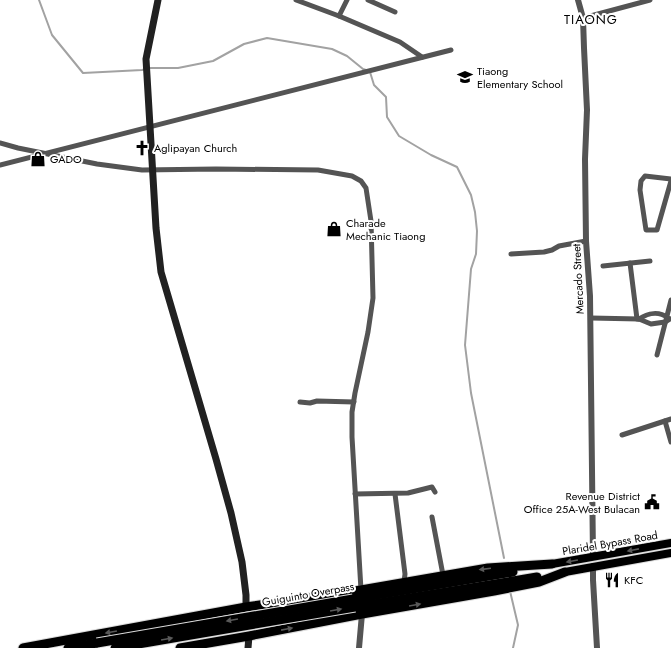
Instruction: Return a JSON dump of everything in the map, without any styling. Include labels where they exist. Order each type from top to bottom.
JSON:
[{"type":"highway","name":"Plaridel Bypass Road","points":[[552,564],[671,543]]},
{"type":"highway","name":"Plaridel Bypass Road","points":[[565,572],[671,553]]},
{"type":"highway","points":[[23,648],[246,607],[361,590],[443,575],[488,568],[552,564]]},
{"type":"highway","name":"Guiguinto Overpass","points":[[115,648],[552,564]]},
{"type":"highway","points":[[180,648],[494,591],[539,582],[565,572]]},
{"type":"highway","name":"Guiguinto Overpass","points":[[68,648],[354,603],[565,572]]},
{"type":"main road","points":[[158,0],[146,59],[156,228],[162,272],[230,513],[242,562],[246,607]]},
{"type":"main road","points":[[248,648],[249,636]]},
{"type":"street","points":[[296,0],[339,16],[400,42],[422,57]]},
{"type":"street","points":[[339,16],[347,0]]},
{"type":"street","points":[[368,0],[395,12]]},
{"type":"street","name":"Mercado Street","points":[[578,0],[583,18],[587,110],[585,159],[586,241],[591,318],[593,557]]},
{"type":"street","points":[[583,18],[650,0]]},
{"type":"street","points":[[0,165],[451,50]]},
{"type":"street","points":[[0,143],[97,164],[142,170],[318,170],[352,176],[361,181],[366,188],[371,221],[373,298],[354,402],[352,422],[361,590]]},
{"type":"street","points":[[645,176],[671,180],[659,226],[657,230],[646,230],[640,190],[641,181],[645,176]]},
{"type":"street","points":[[511,254],[544,252],[559,246],[586,241]]},
{"type":"street","points":[[603,266],[650,261]]},
{"type":"street","points":[[630,263],[638,319]]},
{"type":"street","points":[[656,355],[668,319],[671,300]]},
{"type":"street","points":[[638,319],[651,314],[660,314],[668,319]]},
{"type":"street","points":[[591,318],[638,319],[651,324],[668,319]]},
{"type":"street","points":[[300,402],[354,402]]},
{"type":"street","points":[[622,435],[671,419]]},
{"type":"street","points":[[665,421],[671,442]]},
{"type":"street","points":[[355,494],[408,493],[432,487],[435,492]]},
{"type":"street","points":[[395,494],[405,574],[404,582]]},
{"type":"street","points":[[432,517],[443,575]]},
{"type":"street","points":[[593,566],[597,648]]},
{"type":"street","points":[[360,648],[362,614]]},
{"type":"waterway","points":[[39,0],[52,35],[83,73],[142,70],[150,68],[178,68],[213,61],[244,44],[267,38],[332,49],[347,56],[366,70]]},
{"type":"waterway","points":[[370,72],[374,85],[386,97],[387,117],[399,136],[431,155],[457,167],[471,195],[477,231],[476,254],[471,269],[465,345],[471,393],[504,558]]},
{"type":"waterway","points":[[510,591],[518,625],[513,648]]},
{"type":"place","name":"Tiaong Elementary School","points":[[465,77]]},
{"type":"place","name":"Aglipayan Church","points":[[142,148]]},
{"type":"place","name":"GADO","points":[[38,159]]},
{"type":"place","name":"Charade Mechanic Tiaong","points":[[334,229]]},
{"type":"place","name":"Revenue District Office 25A-West Bulacan","points":[[652,502]]},
{"type":"place","name":"KFC","points":[[612,580]]},
{"type":"district","name":"TIAONG","points":[[591,19]]}]
